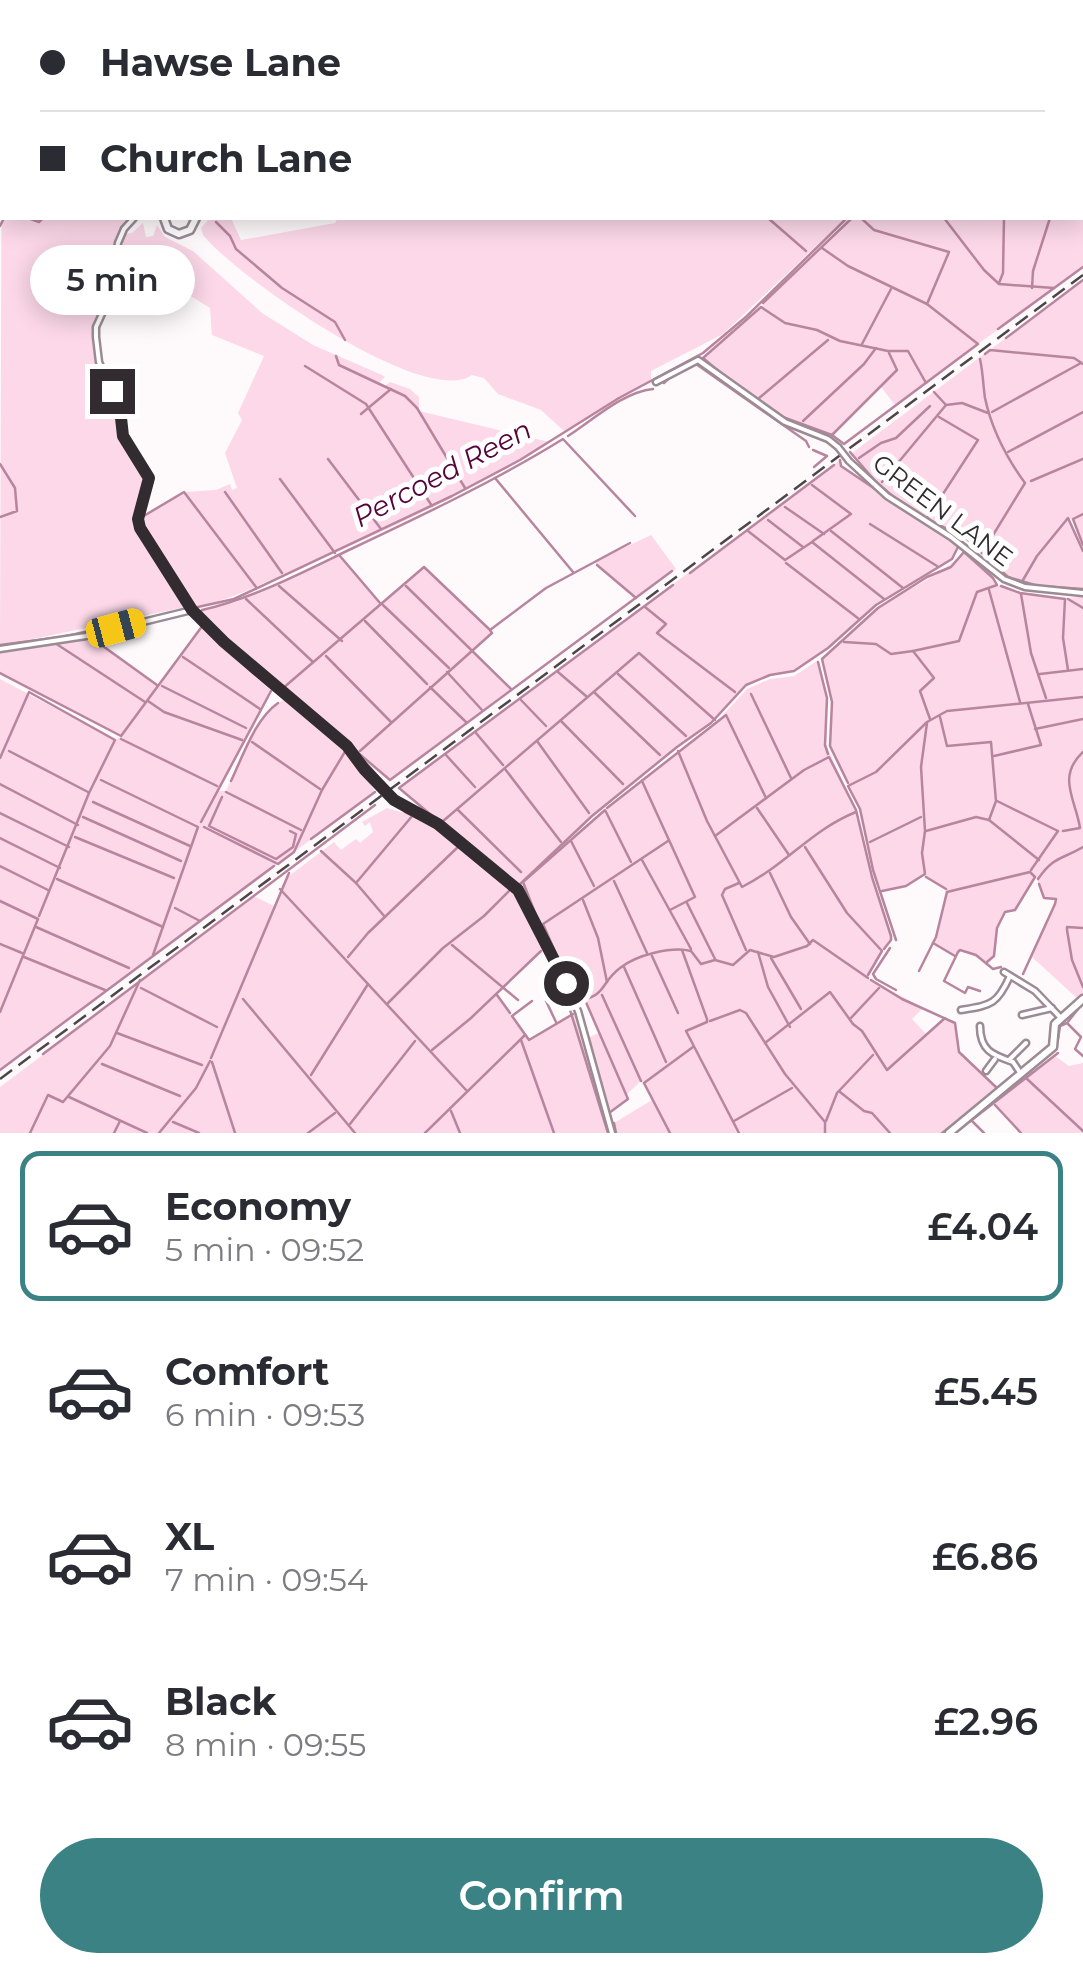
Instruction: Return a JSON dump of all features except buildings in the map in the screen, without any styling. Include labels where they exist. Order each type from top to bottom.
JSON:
[{"type":"main road","points":[[164,220],[168,229],[179,234],[190,230],[195,220]]},
{"type":"main road","points":[[948,1133],[1054,1047],[1054,1028],[1083,998]]},
{"type":"street","points":[[132,220],[118,243],[107,303],[96,327],[99,362],[120,409],[127,447],[149,478],[138,519],[140,528],[191,608],[242,658],[347,746],[380,785],[408,810],[438,824],[514,887],[578,1011],[612,1133]]},
{"type":"street","name":"GREEN LANE","points":[[656,382],[696,360],[785,422],[828,439],[887,496],[951,538],[1004,580],[1026,587],[1083,593]]},
{"type":"street","points":[[0,649],[86,636],[191,608]]},
{"type":"street","points":[[961,1010],[990,1004],[1001,995],[1007,973],[1035,991],[1061,1018]]},
{"type":"street","points":[[1022,1015],[1052,1008]]},
{"type":"street","points":[[980,1026],[981,1042],[996,1058],[1009,1060],[1022,1075]]},
{"type":"street","points":[[1009,1060],[1026,1043]]},
{"type":"street","points":[[986,1070],[996,1058]]},
{"type":"shaded area","points":[[1,220],[126,220],[113,264],[107,303],[96,327],[99,362],[119,409],[123,436],[149,477],[138,519],[140,528],[190,606],[0,646]]},
{"type":"shaded area","points":[[208,220],[232,220],[241,240],[337,220],[844,220],[723,334],[651,371],[651,380],[564,431],[541,410],[498,394],[484,378],[472,375],[448,380],[414,373],[332,333],[252,279],[203,235],[201,228]]},
{"type":"shaded area","points":[[850,220],[1083,220],[1083,267],[895,405],[881,387],[832,435],[781,417],[703,358]]},
{"type":"shaded area","points":[[143,223],[146,237],[153,236],[157,225],[165,237],[193,251],[262,313],[313,345],[382,375],[385,377],[379,383],[385,386],[390,382],[410,389],[419,397],[419,411],[549,442],[392,527],[245,592],[193,607],[143,528],[142,517],[184,492],[216,490],[230,484],[232,490],[237,488],[225,453],[242,420],[238,413],[264,356],[212,335],[210,308],[120,252],[125,234]]},
{"type":"shaded area","points":[[1083,280],[1083,545],[1073,519],[1069,519],[1083,551],[1083,589],[1038,586],[1008,577],[967,539],[904,505],[876,482],[852,453]]},
{"type":"shaded area","points":[[840,460],[842,466],[955,543],[958,547],[952,559],[876,605],[828,648],[794,671],[746,685],[711,723],[592,816],[517,887],[399,788]]},
{"type":"shaded area","points":[[651,535],[676,569],[636,598],[594,562]]},
{"type":"shaded area","points":[[962,552],[997,585],[1051,598],[1083,596],[1083,994],[1079,1000],[1032,957],[1056,900],[1044,898],[1036,877],[1015,910],[1005,912],[997,928],[994,956],[987,962],[961,950],[955,956],[931,942],[936,937],[946,889],[923,876],[906,886],[882,891],[873,870],[860,809],[830,746],[832,702],[822,659],[875,611],[936,574]]},
{"type":"shaded area","points":[[339,555],[381,604],[424,567],[490,630],[492,633],[472,649],[512,690],[390,780],[252,664],[200,613],[237,602]]},
{"type":"shaded area","points":[[203,625],[272,689],[217,791],[226,791],[257,727],[285,699],[352,753],[375,792],[0,1070],[0,679],[115,740],[121,737],[0,673],[0,651],[92,636],[158,685]]},
{"type":"shaded area","points":[[817,661],[827,698],[826,745],[856,810],[891,936],[868,978],[923,1008],[912,1019],[926,1034],[945,1018],[955,1023],[959,1052],[998,1090],[942,1133],[616,1133],[614,1123],[652,1100],[641,1081],[627,1094],[628,1099],[609,1113],[587,1038],[599,1033],[585,1001],[577,1002],[522,884],[641,780],[713,726],[747,689],[770,679],[794,676]]},
{"type":"shaded area","points":[[387,808],[429,820],[515,892],[543,949],[496,994],[529,1040],[574,1014],[608,1133],[0,1133],[0,1087],[254,896],[274,906],[285,879],[334,842],[341,850],[356,839],[360,843],[373,832],[370,822],[365,826],[362,822]]},
{"type":"shaded area","points":[[1055,1056],[1069,1066],[1083,1063],[1083,1133],[1021,1133],[994,1103]]},
{"type":"waterway","points":[[0,226],[3,220]]},
{"type":"waterway","points":[[34,220],[41,220]]},
{"type":"waterway","points":[[770,220],[806,251]]},
{"type":"waterway","name":"Percoed Reen","points":[[0,645],[62,637],[234,599],[452,496],[703,353],[747,316],[845,220]]},
{"type":"waterway","name":"Percoed Reen","points":[[763,303],[850,220]]},
{"type":"waterway","points":[[863,220],[874,230],[949,252],[927,304]]},
{"type":"waterway","points":[[946,220],[999,284],[1054,288]]},
{"type":"waterway","points":[[999,283],[1003,273],[1004,220]]},
{"type":"waterway","points":[[1032,288],[1033,271],[1049,220]]},
{"type":"waterway","points":[[216,222],[236,249],[282,288],[335,322],[345,340]]},
{"type":"waterway","points":[[780,416],[832,435],[844,444],[978,344],[927,304],[848,266],[822,248]]},
{"type":"waterway","points":[[998,329],[1083,267]]},
{"type":"waterway","points":[[1006,338],[1083,280]]},
{"type":"waterway","points":[[862,344],[891,289]]},
{"type":"waterway","points":[[729,380],[703,358],[761,307],[785,323],[817,330],[840,341],[908,351],[926,383]]},
{"type":"waterway","points":[[758,399],[828,340]]},
{"type":"waterway","points":[[803,421],[876,348]]},
{"type":"waterway","points":[[985,354],[990,350],[1074,358],[1083,364]]},
{"type":"waterway","points":[[832,435],[897,370],[889,353]]},
{"type":"waterway","points":[[336,356],[339,365],[405,396],[417,408],[465,488]]},
{"type":"waterway","points":[[980,359],[992,422],[1025,483],[982,553]]},
{"type":"waterway","points":[[992,412],[1081,363]]},
{"type":"waterway","points":[[696,364],[806,441],[809,447]]},
{"type":"waterway","points":[[305,366],[366,404],[432,506]]},
{"type":"waterway","points":[[664,383],[671,376]]},
{"type":"waterway","points":[[361,414],[391,389]]},
{"type":"waterway","name":"Percoed Reen","points":[[568,436],[620,401],[653,389]]},
{"type":"waterway","points":[[934,392],[946,405]]},
{"type":"waterway","points":[[882,482],[946,405],[962,403],[988,413]]},
{"type":"waterway","points":[[859,458],[896,438],[930,406]]},
{"type":"waterway","points":[[1008,452],[1083,412]]},
{"type":"waterway","points":[[928,517],[978,440],[939,417]]},
{"type":"waterway","name":"Percoed Reen","points":[[216,630],[200,613],[202,610],[296,575],[458,497],[563,439],[635,516]]},
{"type":"waterway","points":[[813,450],[827,456],[814,467]]},
{"type":"waterway","points":[[850,452],[902,504]]},
{"type":"waterway","points":[[328,459],[381,529]]},
{"type":"waterway","points":[[1031,481],[1083,459]]},
{"type":"waterway","points":[[673,585],[399,788],[517,887],[592,816],[711,723],[746,685],[794,671],[828,648],[876,605],[952,559],[958,547],[955,543],[841,466],[840,460]]},
{"type":"waterway","points":[[0,464],[15,488],[17,511],[0,517]]},
{"type":"waterway","points":[[690,573],[834,465]]},
{"type":"waterway","points":[[495,478],[573,572]]},
{"type":"waterway","points":[[280,479],[335,553]]},
{"type":"waterway","points":[[812,485],[851,514],[813,541]]},
{"type":"waterway","points":[[142,517],[184,492],[256,587]]},
{"type":"waterway","points":[[225,492],[282,573]]},
{"type":"waterway","points":[[785,507],[824,534]]},
{"type":"waterway","points":[[1083,514],[1073,519],[1083,545]]},
{"type":"waterway","points":[[922,516],[967,539],[1008,577],[1038,586],[1083,589]]},
{"type":"waterway","points":[[1023,580],[1068,518],[1083,551]]},
{"type":"waterway","points":[[768,520],[803,547]]},
{"type":"waterway","points":[[142,523],[192,604]]},
{"type":"waterway","points":[[870,524],[937,566]]},
{"type":"waterway","points":[[748,531],[785,560],[812,542],[884,599]]},
{"type":"waterway","points":[[831,531],[903,588]]},
{"type":"waterway","points":[[360,751],[492,633],[490,630],[546,588],[630,543]]},
{"type":"waterway","points":[[848,783],[830,746],[832,702],[822,659],[878,608],[927,577],[951,567],[964,552],[997,585],[977,592],[959,641],[913,651]]},
{"type":"waterway","points":[[340,556],[380,603]]},
{"type":"waterway","points":[[786,563],[859,619]]},
{"type":"waterway","points":[[597,565],[636,598]]},
{"type":"waterway","points":[[282,689],[424,567],[489,629]]},
{"type":"waterway","points":[[229,643],[390,780],[672,571]]},
{"type":"waterway","points":[[279,586],[342,641]]},
{"type":"waterway","points":[[406,586],[511,689]]},
{"type":"waterway","points":[[1001,586],[1020,593],[1065,599],[1063,638],[1068,670]]},
{"type":"waterway","points":[[989,590],[1020,702]]},
{"type":"waterway","points":[[1021,594],[1031,653],[1046,698]]},
{"type":"waterway","points":[[246,599],[313,662]]},
{"type":"waterway","points":[[1068,599],[1083,608]]},
{"type":"waterway","points":[[383,605],[449,668]]},
{"type":"waterway","points":[[645,607],[666,624],[657,633],[735,692]]},
{"type":"waterway","points":[[365,621],[427,684]]},
{"type":"waterway","points":[[0,673],[121,736],[203,625],[199,622]]},
{"type":"waterway","points":[[204,827],[278,864],[294,852],[322,790],[346,750],[205,628]]},
{"type":"waterway","points":[[36,645],[87,637]]},
{"type":"waterway","points":[[93,639],[157,685]]},
{"type":"waterway","points":[[844,642],[876,644],[891,654],[913,651],[934,678],[920,691],[930,719]]},
{"type":"waterway","points":[[55,643],[145,702]]},
{"type":"waterway","points":[[0,651],[13,649]]},
{"type":"waterway","points":[[442,822],[639,653],[715,720]]},
{"type":"waterway","points":[[326,656],[391,722]]},
{"type":"waterway","points":[[183,657],[260,709]]},
{"type":"waterway","points":[[818,662],[827,698],[828,754]]},
{"type":"waterway","points":[[1040,674],[1083,669]]},
{"type":"waterway","points":[[447,672],[482,710]]},
{"type":"waterway","points":[[558,672],[586,696]]},
{"type":"waterway","points":[[618,674],[686,736]]},
{"type":"waterway","points":[[162,686],[246,728]]},
{"type":"waterway","points":[[430,687],[467,723]]},
{"type":"waterway","points":[[201,822],[271,691]]},
{"type":"waterway","points":[[0,758],[29,692],[115,740],[39,916]]},
{"type":"waterway","points":[[595,693],[660,755]]},
{"type":"waterway","points":[[751,694],[791,778]]},
{"type":"waterway","points":[[896,940],[873,870],[860,809],[848,786],[876,772],[927,722],[947,711],[1083,697]]},
{"type":"waterway","points":[[520,699],[546,726]]},
{"type":"waterway","points":[[148,701],[164,712],[242,740]]},
{"type":"waterway","points":[[231,781],[256,728],[278,703]]},
{"type":"waterway","points":[[994,756],[1041,745],[1028,704]]},
{"type":"waterway","points":[[607,808],[726,715],[766,798]]},
{"type":"waterway","points":[[940,717],[947,746],[991,742],[996,801],[989,820]]},
{"type":"waterway","points":[[1035,729],[1083,719]]},
{"type":"waterway","points":[[561,721],[623,784]]},
{"type":"waterway","points":[[882,891],[906,886],[925,874],[921,767],[927,723]]},
{"type":"waterway","points":[[476,733],[503,765]]},
{"type":"waterway","points":[[121,739],[217,786]]},
{"type":"waterway","points":[[537,741],[589,813]]},
{"type":"waterway","points":[[252,742],[320,789]]},
{"type":"waterway","points":[[9,751],[88,792]]},
{"type":"waterway","points":[[678,751],[707,821],[742,887],[825,828],[856,812]]},
{"type":"waterway","points":[[1063,831],[1080,828],[1069,780],[1075,761],[1083,752]]},
{"type":"waterway","points":[[446,755],[475,787]]},
{"type":"waterway","points":[[715,836],[804,770],[829,757],[856,810],[891,936],[884,949]]},
{"type":"waterway","points":[[505,769],[561,842]]},
{"type":"waterway","points":[[101,780],[198,827],[153,955]]},
{"type":"waterway","points":[[642,781],[695,897],[670,910]]},
{"type":"waterway","points":[[0,784],[78,825]]},
{"type":"waterway","points":[[226,792],[301,830]]},
{"type":"waterway","points":[[311,839],[375,792]]},
{"type":"waterway","points":[[222,797],[209,826],[276,859],[293,847],[296,834],[290,831]]},
{"type":"waterway","points":[[997,801],[1058,831],[1031,870]]},
{"type":"waterway","points":[[93,802],[190,846]]},
{"type":"waterway","points":[[43,1054],[375,805]]},
{"type":"waterway","points":[[757,808],[789,855]]},
{"type":"waterway","points":[[458,810],[521,872]]},
{"type":"waterway","points":[[539,923],[523,882],[605,810],[631,862]]},
{"type":"waterway","points":[[0,813],[69,847]]},
{"type":"waterway","points":[[356,883],[413,815],[419,817]]},
{"type":"waterway","points":[[83,817],[181,861]]},
{"type":"waterway","points":[[870,842],[921,817]]},
{"type":"waterway","points":[[926,831],[976,817],[989,820],[1039,860]]},
{"type":"waterway","points":[[435,824],[456,843]]},
{"type":"waterway","points":[[75,837],[174,878]]},
{"type":"waterway","points":[[0,838],[60,868]]},
{"type":"waterway","points":[[571,841],[594,886]]},
{"type":"waterway","points":[[668,841],[543,924],[577,1002],[599,992],[627,963],[674,950],[691,951],[701,964],[715,960],[733,965],[750,950],[774,957],[807,946],[813,940],[868,978]]},
{"type":"waterway","points":[[348,957],[459,846]]},
{"type":"waterway","points":[[805,847],[847,913],[882,951],[868,975]]},
{"type":"waterway","points":[[1038,879],[1053,862],[1083,847]]},
{"type":"waterway","points":[[387,1004],[511,889],[464,850]]},
{"type":"waterway","points":[[321,851],[385,917]]},
{"type":"waterway","points":[[642,860],[691,949]]},
{"type":"waterway","points":[[0,866],[48,890]]},
{"type":"waterway","points":[[0,1070],[274,866]]},
{"type":"waterway","points":[[919,971],[936,937],[947,892],[1030,872],[1035,877],[1015,910],[1005,912],[997,928],[994,956],[987,962]]},
{"type":"waterway","points":[[211,1058],[289,873]]},
{"type":"waterway","points":[[770,873],[791,917],[810,944]]},
{"type":"waterway","points":[[926,877],[946,889]]},
{"type":"waterway","points":[[57,879],[163,927]]},
{"type":"waterway","points":[[614,881],[647,953]]},
{"type":"waterway","points":[[739,883],[725,889],[722,895],[746,950]]},
{"type":"waterway","points":[[1023,974],[1056,899],[1044,898],[1039,884]]},
{"type":"waterway","points":[[516,888],[563,990]]},
{"type":"waterway","points":[[280,889],[467,1091]]},
{"type":"waterway","points":[[583,900],[598,938],[607,982]]},
{"type":"waterway","points":[[0,901],[38,919],[0,1012]]},
{"type":"waterway","points":[[687,903],[715,959]]},
{"type":"waterway","points":[[175,908],[200,921]]},
{"type":"waterway","points":[[36,927],[129,968]]},
{"type":"waterway","points":[[1083,928],[1067,927],[1072,960],[1083,987]]},
{"type":"waterway","points":[[933,943],[955,956]]},
{"type":"waterway","points":[[0,944],[22,953]]},
{"type":"waterway","points":[[452,945],[518,1000]]},
{"type":"waterway","points":[[890,948],[873,974],[896,990]]},
{"type":"waterway","points":[[682,950],[707,1019],[686,1031],[739,1133]]},
{"type":"waterway","points":[[432,1050],[541,951]]},
{"type":"waterway","points":[[758,952],[768,987],[790,1027]]},
{"type":"waterway","points":[[980,991],[968,987],[965,993],[944,981],[958,952],[976,955],[993,969],[1001,967]]},
{"type":"waterway","points":[[652,956],[678,1013]]},
{"type":"waterway","points":[[24,957],[105,990]]},
{"type":"waterway","points":[[771,958],[801,1009]]},
{"type":"waterway","points":[[624,967],[666,1062]]},
{"type":"waterway","points":[[30,1133],[48,1095],[63,1102],[110,1046],[140,980]]},
{"type":"waterway","points":[[871,980],[955,1023],[959,1052],[998,1089]]},
{"type":"waterway","points":[[311,1075],[368,984]]},
{"type":"waterway","points":[[141,988],[217,1027]]},
{"type":"waterway","points":[[850,1019],[879,988]]},
{"type":"waterway","points":[[765,1043],[830,992],[887,1070],[945,1018]]},
{"type":"waterway","points":[[497,995],[510,1013]]},
{"type":"waterway","points":[[602,995],[641,1081]]},
{"type":"waterway","points":[[243,999],[355,1133]]},
{"type":"waterway","points":[[567,1000],[608,1133]]},
{"type":"waterway","points":[[585,1000],[628,1099],[609,1113],[606,1105]]},
{"type":"waterway","points":[[532,1001],[512,1016],[529,1040],[573,1014]]},
{"type":"waterway","points":[[546,1001],[556,1022]]},
{"type":"waterway","points":[[1058,1039],[1060,1026],[1082,1004]]},
{"type":"waterway","points":[[710,1021],[740,1010],[746,1013],[785,1074],[825,1122],[825,1133]]},
{"type":"waterway","points":[[1068,1024],[1081,1037],[1075,1049],[1083,1056]]},
{"type":"waterway","points":[[117,1033],[202,1065]]},
{"type":"waterway","points":[[425,1133],[525,1035]]},
{"type":"waterway","points":[[521,1040],[554,1133]]},
{"type":"waterway","points":[[350,1124],[415,1041]]},
{"type":"waterway","points":[[670,1133],[644,1083],[693,1047]]},
{"type":"waterway","points":[[955,1133],[1058,1053]]},
{"type":"waterway","points":[[826,1121],[837,1093],[873,1055]]},
{"type":"waterway","points":[[159,1133],[196,1088],[210,1061]]},
{"type":"waterway","points":[[212,1062],[235,1133]]},
{"type":"waterway","points":[[102,1064],[180,1096]]},
{"type":"waterway","points":[[1026,1078],[1083,1131]]},
{"type":"waterway","points":[[734,1121],[792,1088]]},
{"type":"waterway","points":[[840,1092],[872,1113],[890,1133]]},
{"type":"waterway","points":[[69,1097],[147,1133]]},
{"type":"waterway","points":[[995,1105],[1021,1133]]},
{"type":"waterway","points":[[451,1111],[460,1133]]},
{"type":"waterway","points":[[308,1133],[335,1113]]},
{"type":"waterway","points":[[942,1133],[969,1113]]},
{"type":"waterway","points":[[114,1133],[120,1121]]},
{"type":"waterway","points":[[972,1121],[984,1133]]},
{"type":"waterway","points":[[173,1122],[199,1133]]},
{"type":"waterway","points":[[614,1123],[616,1133]]},
{"type":"railway","points":[[0,1079],[1083,275]]},
{"type":"route","points":[[112,391],[120,409],[127,447],[149,478],[138,519],[140,528],[192,610],[242,658],[347,746],[394,800],[438,824],[517,888],[566,983]]}]
